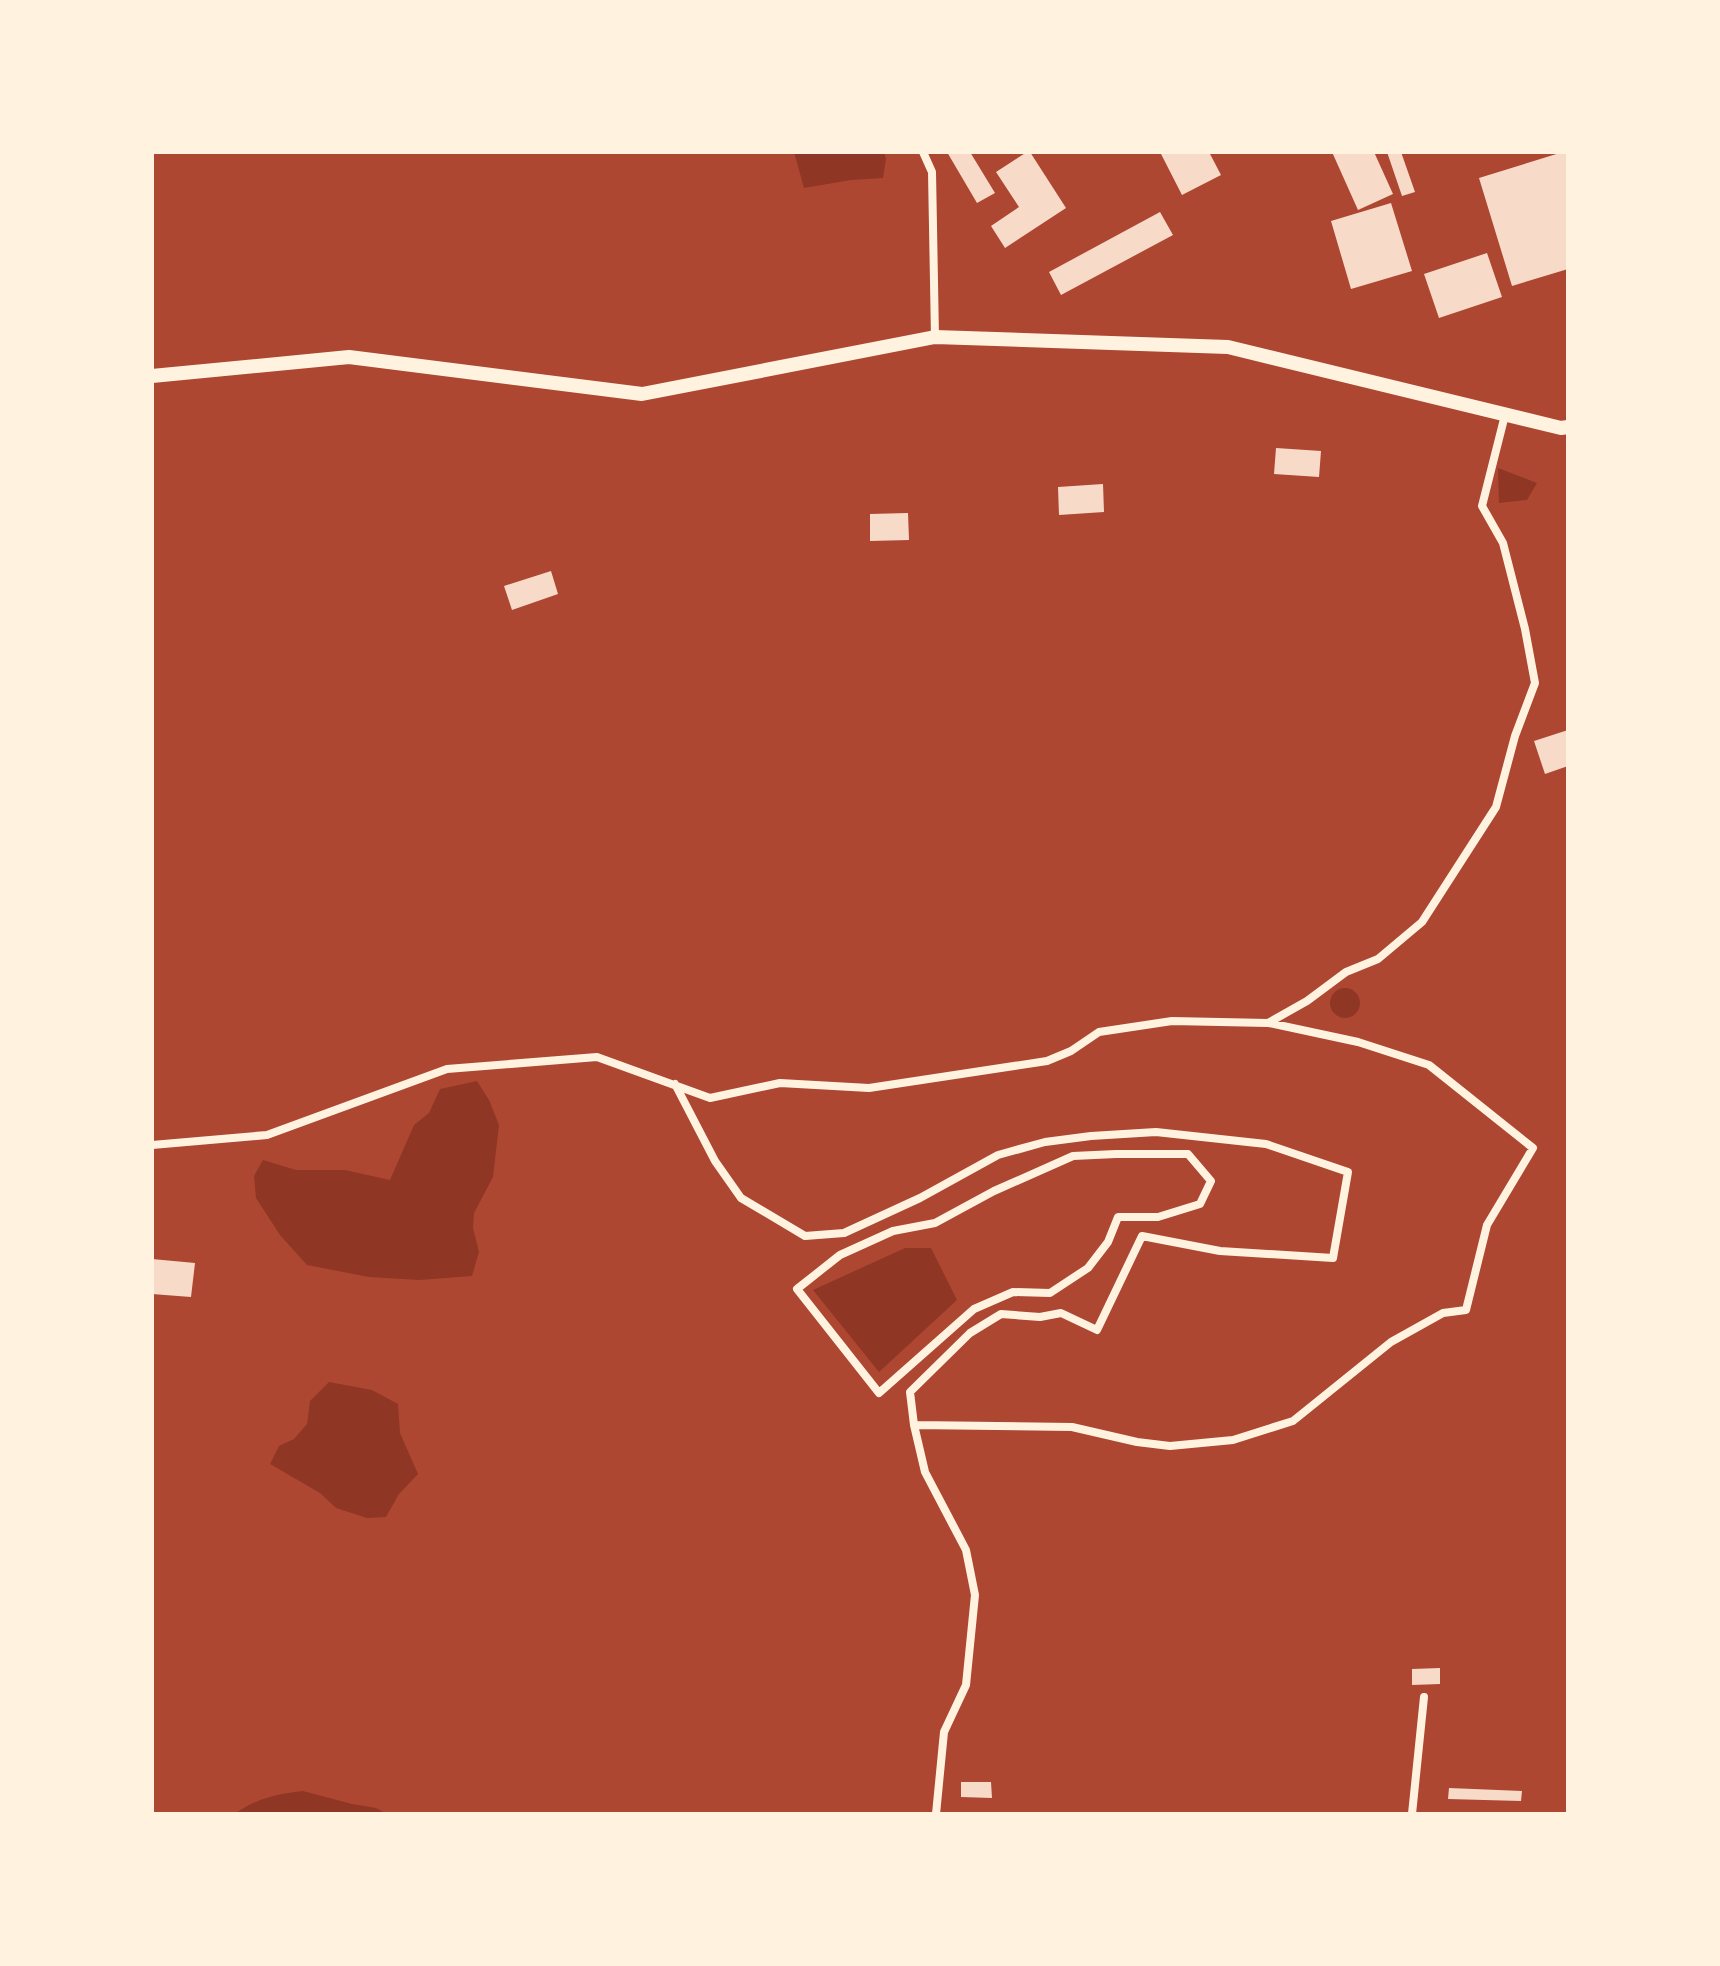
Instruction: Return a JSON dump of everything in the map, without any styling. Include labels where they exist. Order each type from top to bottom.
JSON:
[{"type":"street","points":[[923,152],[932,172],[935,337]]},
{"type":"street","points":[[152,376],[349,357],[642,394],[935,337],[1228,347],[1505,415],[1568,427]]},
{"type":"street","points":[[1268,1023],[1307,1001],[1346,972],[1378,959],[1422,922],[1496,807],[1515,736],[1535,683],[1503,543],[1482,506],[1505,415]]},
{"type":"street","points":[[152,1145],[267,1135],[447,1069],[597,1057],[710,1098],[780,1083],[869,1088],[1047,1061],[1071,1051],[1099,1032],[1172,1021],[1268,1023],[1358,1042],[1429,1065],[1533,1148],[1487,1225],[1466,1310],[1443,1313],[1391,1342],[1293,1421],[1233,1440],[1170,1446],[1072,1427],[914,1425]]},
{"type":"street","points":[[675,1084],[715,1161],[741,1198],[805,1236],[844,1233],[920,1198],[998,1155],[1045,1142],[1091,1136],[1156,1132],[1266,1144],[1348,1172],[1333,1258],[1220,1251],[1142,1236],[1097,1330],[1061,1313],[1040,1317],[1001,1314],[970,1333],[910,1392],[925,1472],[966,1550],[975,1595],[966,1685],[944,1732],[936,1814]]},
{"type":"street","points":[[1188,1154],[1211,1181],[1200,1204],[1158,1217],[1118,1217],[1108,1242],[1088,1268],[1050,1293],[1013,1292],[974,1309],[879,1393],[797,1289],[840,1255],[893,1231],[935,1223],[994,1191],[1073,1156],[1188,1154]]},
{"type":"street","points":[[1412,1814],[1424,1697]]},
{"type":"shaded area","points":[[152,152],[1568,152],[1568,1814],[152,1814]]},
{"type":"shaded area","points":[[794,152],[884,152],[883,178],[804,188]]},
{"type":"shaded area","points":[[1498,468],[1537,483],[1527,500],[1499,503]]},
{"type":"shaded area","points":[[1345,988],[1356,992],[1360,1003],[1356,1014],[1345,1018],[1334,1014],[1330,1003],[1334,992]]},
{"type":"shaded area","points":[[477,1081],[499,1125],[493,1177],[474,1213],[473,1228],[479,1252],[472,1276],[419,1280],[369,1277],[307,1265],[280,1235],[256,1198],[254,1176],[263,1160],[296,1170],[345,1170],[390,1180],[414,1125],[429,1113],[440,1089]]},
{"type":"shaded area","points":[[905,1248],[931,1248],[957,1300],[879,1372],[813,1290]]},
{"type":"shaded area","points":[[329,1382],[372,1390],[398,1404],[400,1433],[418,1474],[399,1494],[386,1517],[367,1518],[336,1508],[320,1493],[270,1464],[279,1446],[294,1439],[307,1424],[310,1401]]},
{"type":"shaded area","points":[[303,1791],[376,1808],[387,1814],[235,1814],[268,1798]]},
{"type":"building","points":[[947,152],[970,152],[995,193],[977,203]]},
{"type":"building","points":[[1030,152],[1066,208],[1005,248],[991,226],[1019,207],[996,172]]},
{"type":"building","points":[[1160,152],[1209,152],[1221,175],[1182,195]]},
{"type":"building","points":[[1332,152],[1374,152],[1393,194],[1358,210]]},
{"type":"building","points":[[1387,152],[1401,152],[1415,192],[1402,196]]},
{"type":"building","points":[[1568,152],[1568,269],[1512,286],[1479,178]]},
{"type":"building","points":[[1391,203],[1412,271],[1351,289],[1331,221]]},
{"type":"building","points":[[1160,212],[1173,235],[1061,295],[1049,272]]},
{"type":"building","points":[[1487,253],[1502,297],[1439,318],[1424,274]]},
{"type":"building","points":[[1276,448],[1321,451],[1319,477],[1274,474]]},
{"type":"building","points":[[1103,484],[1104,512],[1059,515],[1058,487]]},
{"type":"building","points":[[908,513],[909,540],[870,541],[870,514]]},
{"type":"building","points":[[551,571],[558,594],[512,610],[504,586]]},
{"type":"building","points":[[1568,730],[1568,766],[1545,774],[1534,741]]},
{"type":"building","points":[[152,1259],[195,1263],[191,1297],[152,1294]]},
{"type":"building","points":[[1440,1668],[1440,1684],[1412,1685],[1412,1669]]},
{"type":"building","points":[[961,1782],[991,1782],[992,1798],[961,1797]]},
{"type":"building","points":[[1449,1788],[1522,1791],[1521,1801],[1448,1799]]}]
